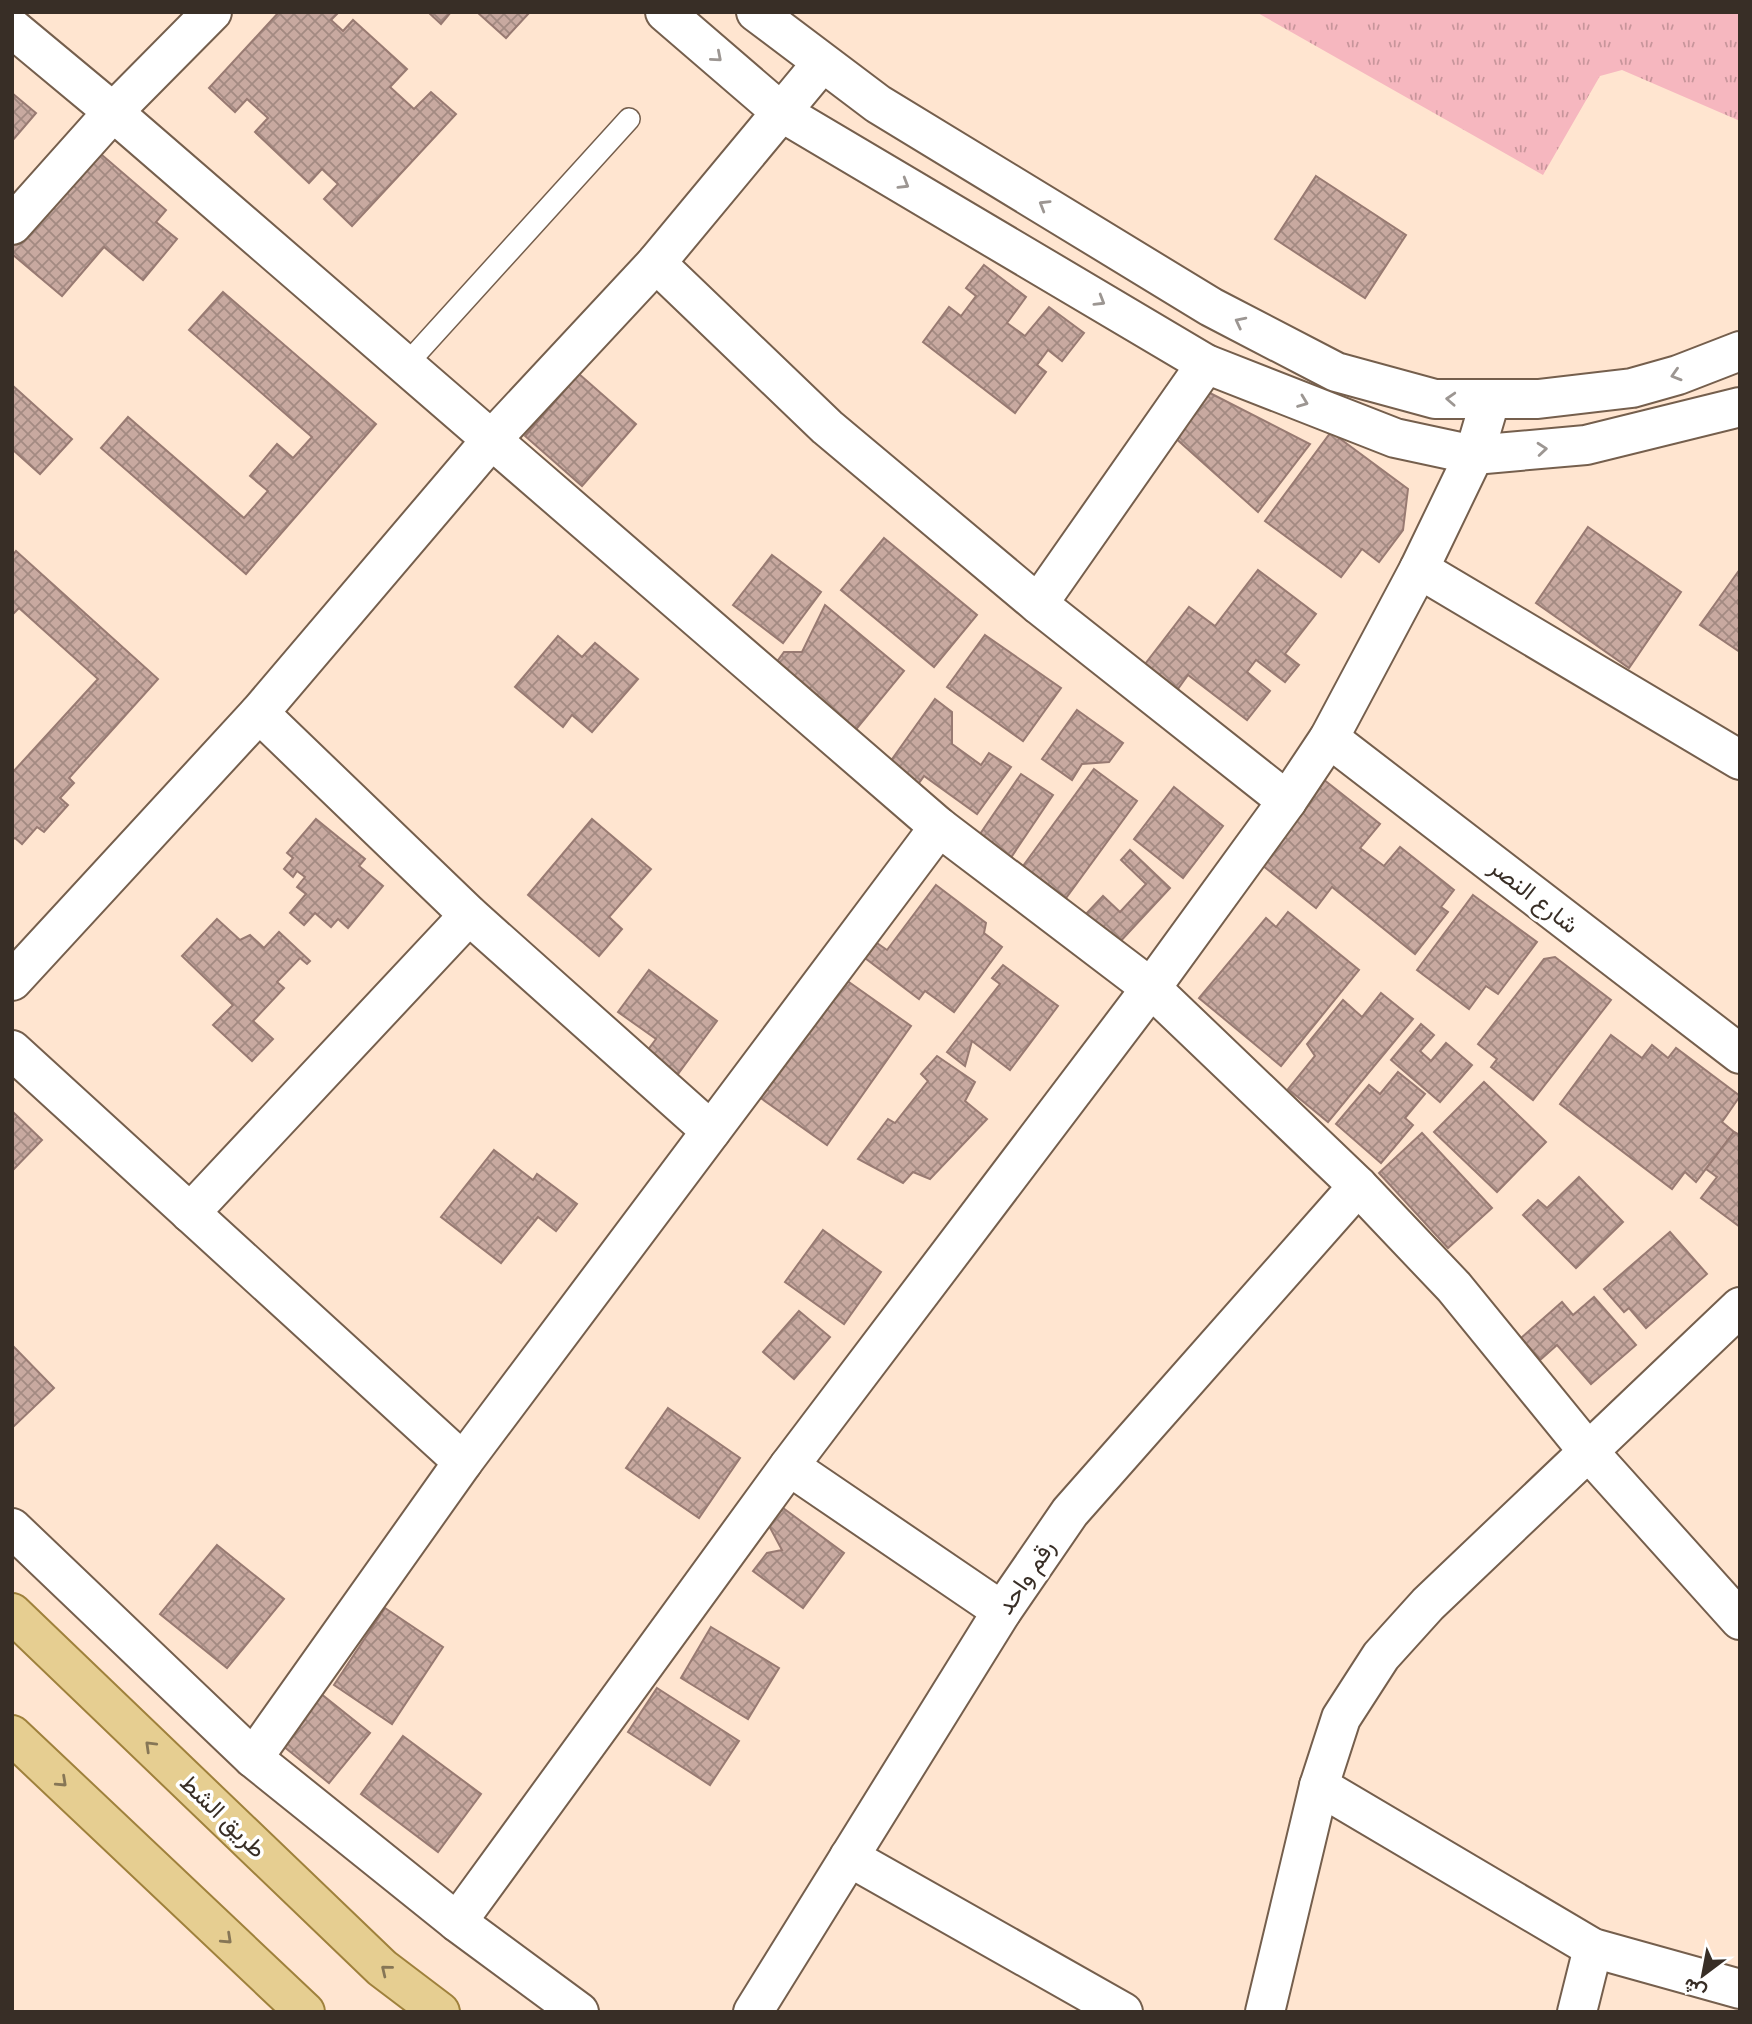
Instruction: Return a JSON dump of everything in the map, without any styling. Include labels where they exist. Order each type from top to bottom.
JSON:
[{"type":"main road","name":"طريق الشط","points":[[12,1613],[382,1968],[440,2012]]},
{"type":"main road","points":[[12,1735],[305,2012]]},
{"type":"street","points":[[12,225],[113,112],[212,12]]},
{"type":"street","points":[[665,12],[782,112],[1206,364],[1395,438],[1474,454],[1586,445],[1740,407]]},
{"type":"street","points":[[756,12],[878,104],[1211,307],[1336,372],[1435,398],[1490,401],[1586,396],[1632,388],[1678,375],[1740,351]]},
{"type":"street","points":[[12,28],[113,112],[939,827],[1151,988],[1358,1186],[1454,1287],[1587,1450],[1740,1620]]},
{"type":"street","points":[[12,981],[259,713],[492,439],[656,263],[822,63]]},
{"type":"street","points":[[656,263],[828,427],[1038,604],[1287,801]]},
{"type":"street","points":[[1038,604],[1206,364]]},
{"type":"street","points":[[457,1922],[789,1466],[1151,988],[1287,801],[1329,738],[1419,569],[1474,454],[1490,401]]},
{"type":"street","points":[[1419,569],[1740,760]]},
{"type":"street","points":[[259,713],[469,915],[711,1131]]},
{"type":"street","name":"شارع النصر","points":[[1329,738],[1740,1054]]},
{"type":"street","points":[[253,1758],[463,1462],[939,827]]},
{"type":"street","points":[[190,1213],[469,915]]},
{"type":"street","points":[[12,1050],[463,1462]]},
{"type":"street","name":"رقم واحد","points":[[753,2012],[1002,1611],[1070,1512],[1358,1186]]},
{"type":"street","points":[[1265,2012],[1319,1786],[1341,1718],[1381,1656],[1428,1604],[1740,1307]]},
{"type":"street","points":[[789,1466],[1002,1611]]},
{"type":"street","points":[[12,1528],[253,1758],[457,1922],[579,2012]]},
{"type":"street","points":[[1319,1786],[1593,1948],[1740,1989]]},
{"type":"street","points":[[849,1857],[1123,2012]]},
{"type":"street","points":[[1577,2012],[1593,1948]]},
{"type":"lane","points":[[405,366],[629,118]]},
{"type":"green space","points":[[1256,12],[1740,12],[1740,121],[1622,70],[1600,76],[1543,175]]},
{"type":"building","points":[[279,12],[339,12],[331,20],[343,31],[353,20],[407,69],[390,87],[414,109],[431,92],[456,114],[352,226],[324,199],[338,184],[322,169],[309,183],[255,132],[268,118],[247,99],[235,112],[209,88]]},
{"type":"building","points":[[428,12],[451,12],[441,24]]},
{"type":"building","points":[[477,12],[527,12],[529,13],[506,38]]},
{"type":"building","points":[[12,93],[36,113],[12,141]]},
{"type":"building","points":[[95,149],[166,210],[156,222],[177,239],[143,280],[104,247],[62,296],[12,254],[12,245]]},
{"type":"building","points":[[1316,176],[1406,235],[1365,298],[1275,239]]},
{"type":"building","points":[[984,265],[1026,297],[1007,323],[1025,336],[1049,307],[1084,333],[1062,361],[1048,350],[1037,365],[1046,372],[1015,413],[923,342],[949,307],[961,316],[976,296],[966,288]]},
{"type":"building","points":[[223,292],[376,424],[246,574],[101,448],[128,417],[244,518],[268,491],[250,476],[277,444],[293,458],[312,437],[189,330]]},
{"type":"building","points":[[579,374],[636,424],[582,486],[525,436]]},
{"type":"building","points":[[12,385],[72,439],[40,474],[12,449]]},
{"type":"building","points":[[1204,390],[1310,444],[1258,512],[1172,435]]},
{"type":"building","points":[[1331,432],[1408,489],[1403,530],[1379,562],[1362,549],[1341,577],[1265,521]]},
{"type":"building","points":[[1588,527],[1681,592],[1629,668],[1536,603]]},
{"type":"building","points":[[884,538],[977,615],[934,667],[841,590]]},
{"type":"building","points":[[16,551],[158,679],[69,778],[74,783],[60,798],[68,805],[44,832],[37,827],[22,844],[15,838],[12,840],[12,773],[98,679],[19,608],[12,615],[12,556]]},
{"type":"building","points":[[772,555],[821,592],[783,643],[733,605]]},
{"type":"building","points":[[1740,569],[1740,652],[1700,625]]},
{"type":"building","points":[[1258,570],[1316,614],[1285,654],[1299,665],[1285,682],[1256,660],[1247,672],[1270,691],[1247,720],[1188,675],[1175,693],[1142,668],[1189,607],[1215,626]]},
{"type":"building","points":[[825,605],[904,671],[853,733],[773,667],[784,652],[802,652]]},
{"type":"building","points":[[985,635],[1061,688],[1023,741],[947,687]]},
{"type":"building","points":[[558,636],[582,657],[595,643],[638,679],[592,732],[572,715],[563,727],[515,687]]},
{"type":"building","points":[[935,699],[952,712],[952,744],[981,765],[989,753],[1011,767],[977,814],[924,776],[914,790],[885,769]]},
{"type":"building","points":[[1077,710],[1123,743],[1109,762],[1082,764],[1072,780],[1042,759]]},
{"type":"building","points":[[1094,769],[1137,801],[1066,898],[1023,866]]},
{"type":"building","points":[[1021,774],[1053,795],[1010,859],[978,837]]},
{"type":"building","points":[[1323,779],[1380,824],[1360,848],[1384,866],[1400,847],[1454,890],[1441,907],[1448,912],[1415,954],[1332,887],[1316,908],[1257,861]]},
{"type":"building","points":[[1174,787],[1223,826],[1183,878],[1134,839]]},
{"type":"building","points":[[316,819],[365,859],[359,866],[383,886],[348,928],[338,919],[331,927],[315,913],[304,925],[290,913],[306,894],[297,887],[305,877],[297,871],[293,877],[284,869],[293,858],[287,853]]},
{"type":"building","points":[[592,819],[651,869],[609,917],[622,929],[599,956],[528,895]]},
{"type":"building","points":[[1130,850],[1170,888],[1117,945],[1085,915],[1103,896],[1120,912],[1146,884],[1121,860]]},
{"type":"building","points":[[936,885],[986,923],[984,933],[1002,947],[954,1012],[925,991],[919,999],[865,958],[877,943],[887,950]]},
{"type":"building","points":[[1473,895],[1537,942],[1498,994],[1486,986],[1469,1009],[1417,970]]},
{"type":"building","points":[[1288,912],[1359,970],[1281,1066],[1199,998],[1266,918],[1276,927]]},
{"type":"building","points":[[217,919],[240,940],[250,935],[264,948],[279,932],[310,961],[307,964],[300,958],[277,982],[284,988],[253,1021],[273,1039],[252,1061],[213,1025],[233,1005],[182,956]]},
{"type":"building","points":[[1555,957],[1611,1000],[1533,1100],[1491,1067],[1497,1059],[1478,1044],[1544,959]]},
{"type":"building","points":[[1003,965],[1058,1006],[1010,1070],[972,1041],[965,1066],[947,1052],[1000,984],[992,978]]},
{"type":"building","points":[[649,970],[717,1021],[675,1078],[644,1055],[656,1039],[618,1012]]},
{"type":"building","points":[[839,975],[911,1026],[827,1145],[755,1094]]},
{"type":"building","points":[[1381,993],[1413,1019],[1328,1122],[1288,1089],[1315,1056],[1307,1044],[1343,1000],[1362,1017]]},
{"type":"building","points":[[1421,1024],[1434,1035],[1420,1051],[1431,1061],[1446,1043],[1472,1065],[1440,1102],[1391,1060]]},
{"type":"building","points":[[1611,1035],[1642,1058],[1652,1045],[1668,1058],[1676,1048],[1740,1096],[1722,1122],[1734,1132],[1696,1182],[1685,1172],[1672,1189],[1560,1104]]},
{"type":"building","points":[[937,1056],[975,1082],[965,1101],[987,1119],[930,1179],[913,1172],[903,1183],[858,1159],[888,1119],[895,1123],[928,1081],[921,1074]]},
{"type":"building","points":[[1398,1072],[1425,1094],[1405,1118],[1413,1125],[1381,1163],[1336,1124],[1369,1085],[1380,1094]]},
{"type":"building","points":[[1484,1082],[1546,1142],[1497,1192],[1434,1132]]},
{"type":"building","points":[[12,1111],[42,1140],[12,1171]]},
{"type":"building","points":[[1734,1132],[1740,1135],[1740,1227],[1701,1198],[1717,1177],[1706,1169]]},
{"type":"building","points":[[1422,1133],[1492,1208],[1448,1248],[1379,1173]]},
{"type":"building","points":[[494,1150],[533,1180],[537,1174],[577,1204],[556,1231],[538,1217],[501,1263],[441,1217]]},
{"type":"building","points":[[1579,1177],[1623,1222],[1576,1268],[1523,1215],[1538,1200],[1547,1208]]},
{"type":"building","points":[[823,1230],[881,1272],[844,1324],[785,1282]]},
{"type":"building","points":[[1670,1232],[1707,1274],[1646,1328],[1629,1308],[1624,1312],[1604,1289]]},
{"type":"building","points":[[1594,1297],[1636,1345],[1591,1384],[1557,1345],[1540,1360],[1521,1338],[1562,1302],[1573,1315]]},
{"type":"building","points":[[799,1311],[830,1337],[794,1379],[763,1352]]},
{"type":"building","points":[[12,1345],[54,1388],[12,1428]]},
{"type":"building","points":[[668,1408],[740,1458],[699,1518],[626,1468]]},
{"type":"building","points":[[779,1505],[844,1553],[803,1608],[753,1571],[767,1553],[782,1550],[767,1522]]},
{"type":"building","points":[[217,1545],[284,1599],[227,1668],[160,1614]]},
{"type":"building","points":[[385,1608],[443,1647],[392,1724],[334,1685]]},
{"type":"building","points":[[711,1627],[779,1668],[748,1719],[681,1678]]},
{"type":"building","points":[[310,1685],[370,1733],[329,1783],[283,1746]]},
{"type":"building","points":[[657,1688],[739,1741],[710,1785],[628,1732]]},
{"type":"building","points":[[403,1736],[481,1794],[438,1852],[361,1794]]}]
